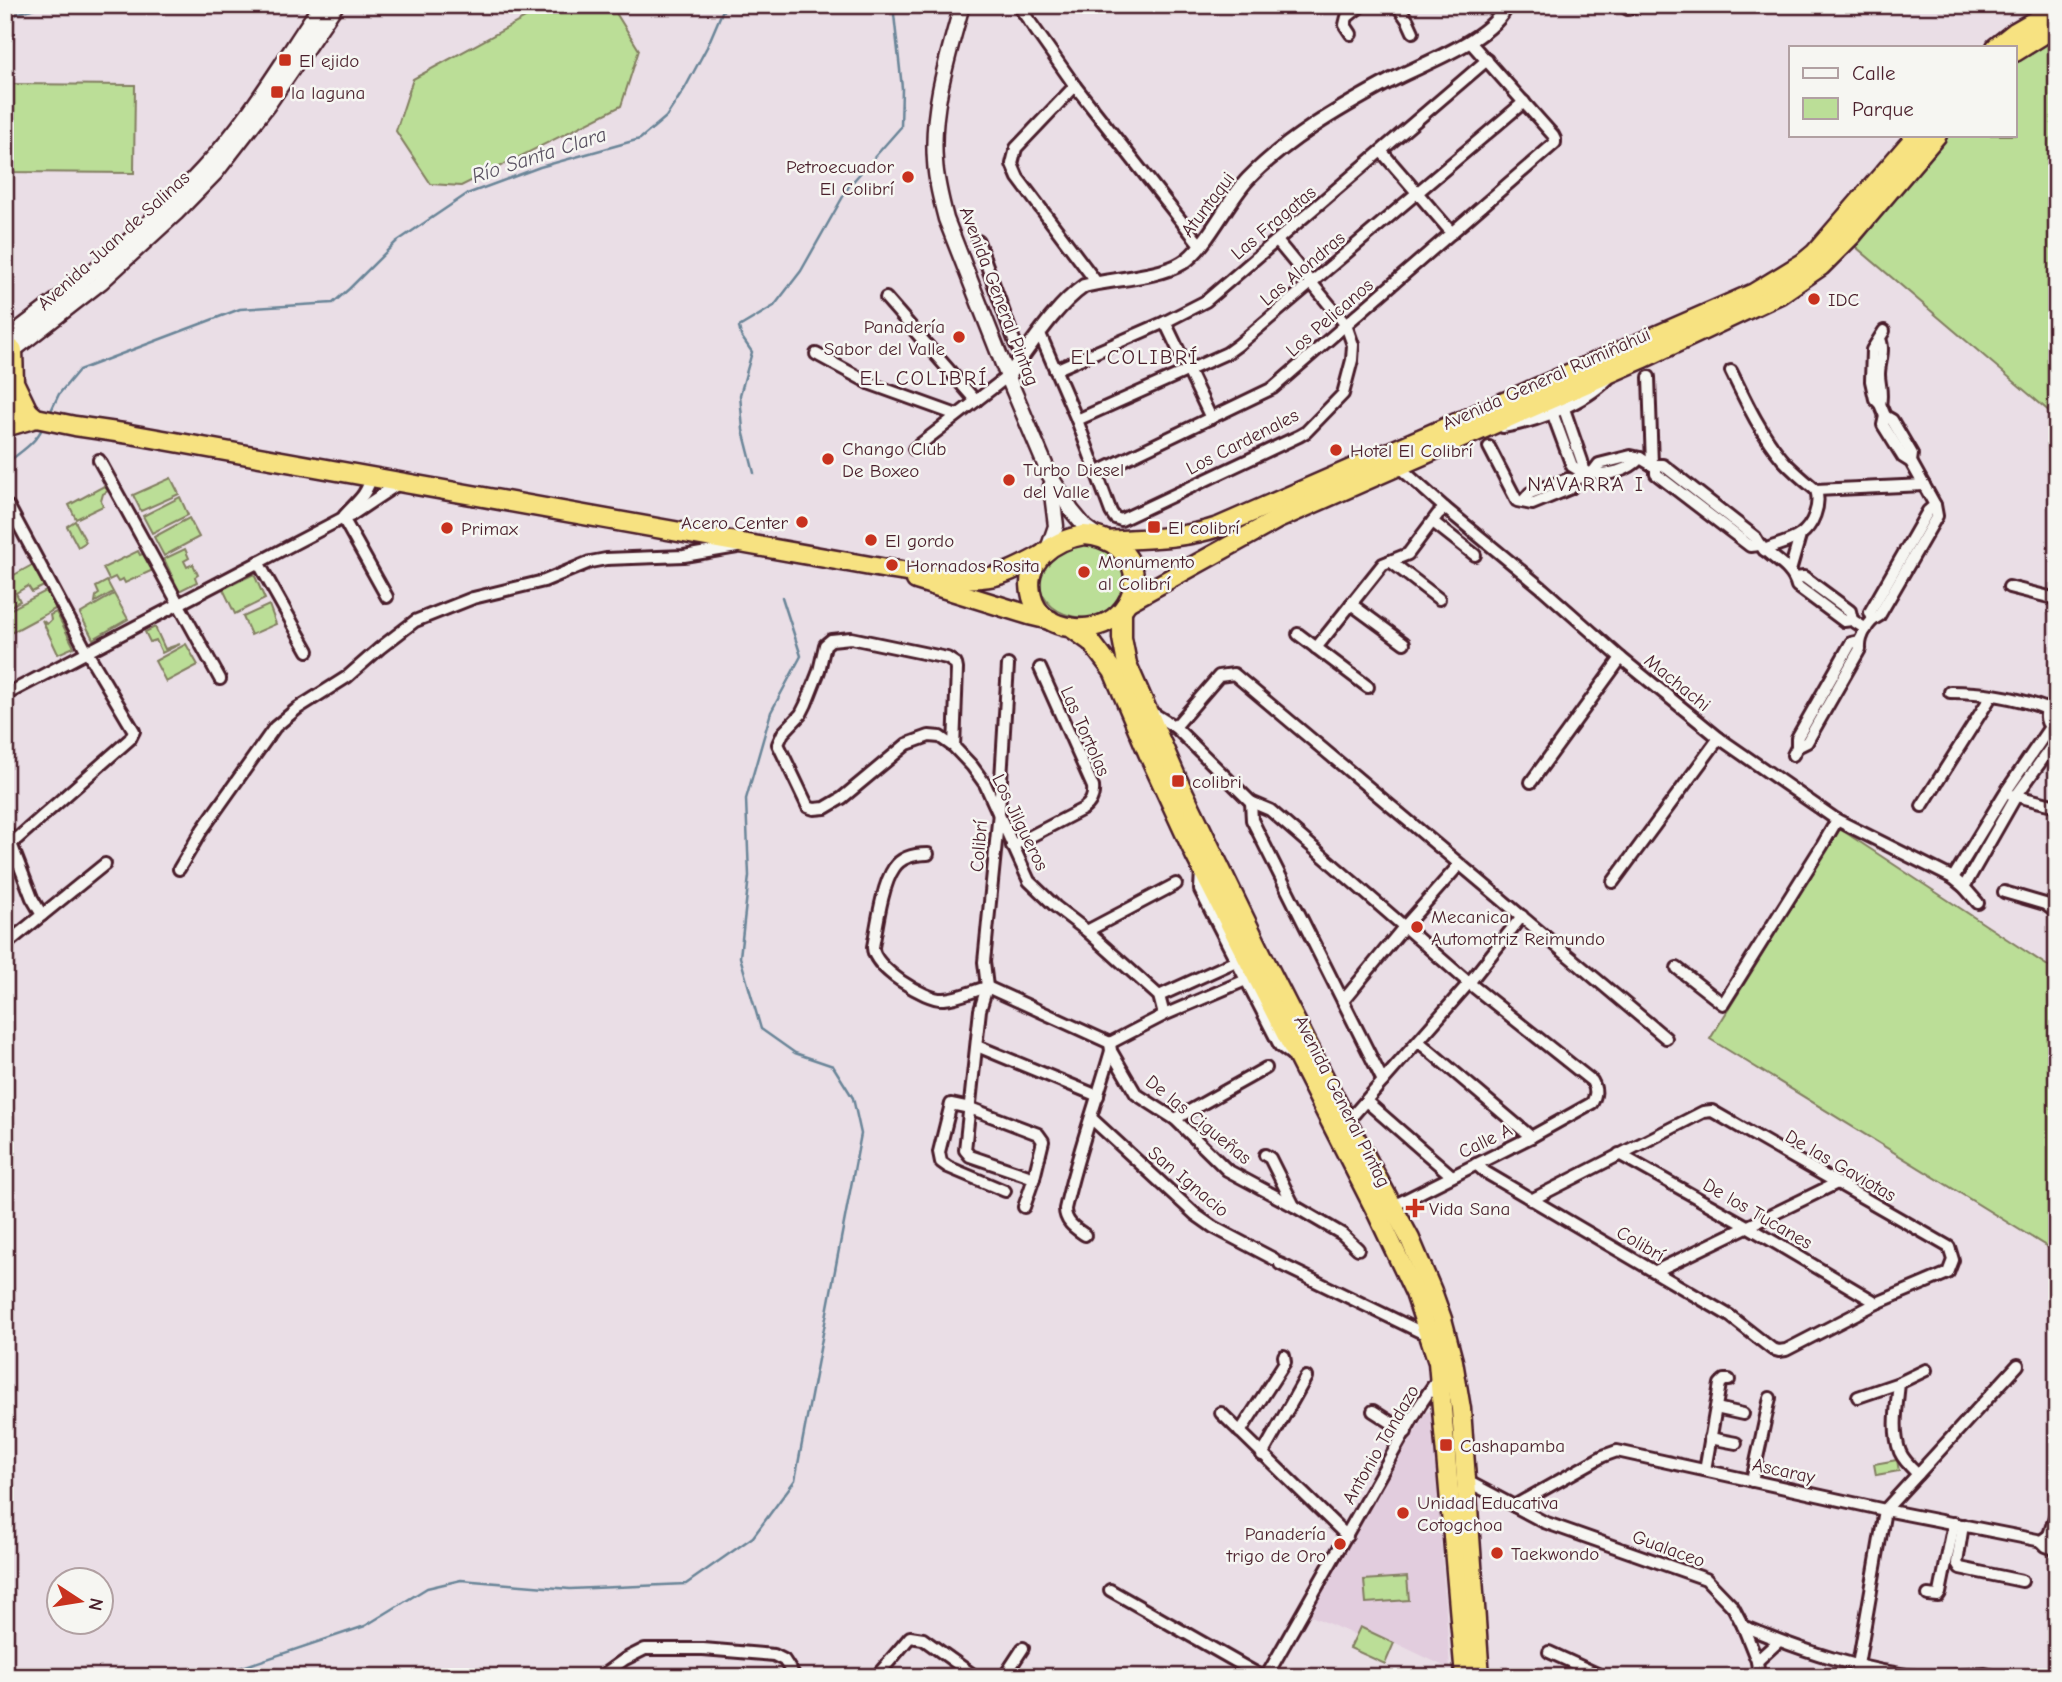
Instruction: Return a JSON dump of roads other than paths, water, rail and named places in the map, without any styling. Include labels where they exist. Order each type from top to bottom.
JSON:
[{"type":"highway","points":[[1997,46],[2015,32],[2057,8]]},
{"type":"highway","points":[[2016,51],[2057,26]]},
{"type":"highway","name":"Avenida General Rumiñahui","points":[[1103,538],[1179,536],[1219,527],[1754,293],[1815,253],[1916,136]]},
{"type":"highway","name":"Avenida General Rumiñahui","points":[[1125,607],[1261,527],[1613,372],[1780,295],[1821,266],[1851,236],[1936,136]]},
{"type":"highway","points":[[8,349],[13,382],[35,416]]},
{"type":"highway","points":[[5,400],[35,416],[75,426],[887,569],[958,578],[985,578],[1001,575],[1070,537],[1103,538],[1121,551],[1134,572],[1133,588],[1125,607],[1114,619],[1085,629],[1070,627],[931,586],[887,569]]},
{"type":"highway","points":[[5,426],[35,416]]},
{"type":"highway","points":[[1045,552],[1032,574],[1032,597],[1036,606],[1050,620]]},
{"type":"highway","name":"Avenida General Pintag","points":[[1125,607],[1122,638],[1125,655],[1178,781],[1430,1284],[1450,1346],[1461,1409],[1480,1677]]},
{"type":"highway","name":"Avenida General Pintag","points":[[1070,627],[1091,642],[1113,671],[1201,866],[1403,1267],[1431,1337],[1440,1375],[1465,1677]]},
{"type":"main road","name":"Avenida Juan de Salinas","points":[[8,349],[158,214],[203,169],[276,73],[321,5]]},
{"type":"main road","name":"Avenida Juan de Salinas","points":[[8,349],[101,282],[216,172],[267,106],[335,5]]},
{"type":"main road","name":"Avenida General Pintag","points":[[962,5],[940,88],[934,145],[939,193],[946,219],[1049,474],[1071,510],[1086,528],[1103,538]]},
{"type":"main road","name":"Avenida General Pintag","points":[[1045,552],[1055,531],[1056,520],[1049,474]]},
{"type":"street","points":[[1017,5],[1074,86],[1201,246]]},
{"type":"street","points":[[1351,34],[1345,25],[1346,20],[1362,5]]},
{"type":"street","points":[[1397,5],[1413,32]]},
{"type":"street","name":"Atuntaqui","points":[[914,449],[1008,376],[1040,334],[1084,286],[1170,269],[1187,261],[1201,246],[1233,197],[1267,160],[1368,93],[1470,42],[1498,22],[1507,5]]},
{"type":"street","points":[[1470,42],[1524,102]]},
{"type":"street","name":"Las Fragatas","points":[[1055,370],[1206,301],[1487,60]]},
{"type":"street","points":[[1074,86],[1016,148],[1012,163],[1018,178],[1097,283]]},
{"type":"street","name":"Los Pelicanos","points":[[1096,473],[1273,388],[1452,233],[1555,143],[1553,135],[1524,102]]},
{"type":"street","name":"Las Alondras","points":[[1077,420],[1231,350],[1524,102]]},
{"type":"street","points":[[1382,152],[1452,233]]},
{"type":"street","points":[[978,241],[1015,343],[1023,356]]},
{"type":"street","points":[[1278,241],[1346,324]]},
{"type":"street","points":[[886,298],[976,401]]},
{"type":"street","points":[[1165,322],[1211,418]]},
{"type":"street","name":"Los Cardenales","points":[[1096,473],[1112,515],[1121,520],[1306,432],[1345,390],[1354,352],[1346,324]]},
{"type":"street","points":[[1040,334],[1077,420],[1096,473]]},
{"type":"street","points":[[1795,751],[1797,738],[1852,643],[1860,641],[1873,619],[1870,612],[1928,511],[1935,505],[1911,462],[1903,457],[1883,425],[1885,416],[1881,404],[1879,376],[1882,335]]},
{"type":"street","points":[[816,354],[875,386],[957,415]]},
{"type":"street","points":[[1731,371],[1767,438],[1784,462],[1816,490],[1818,496],[1814,517],[1800,536],[1793,574]]},
{"type":"street","points":[[1486,428],[1507,427],[1564,409],[1598,389],[1613,372]]},
{"type":"street","points":[[1648,377],[1654,466]]},
{"type":"street","points":[[1564,409],[1582,461],[1589,473]]},
{"type":"street","points":[[1552,412],[1572,466],[1589,473]]},
{"type":"street","points":[[1489,447],[1516,500],[1532,504],[1571,488],[1573,480],[1589,473],[1599,464],[1619,457],[1631,456],[1654,466],[1663,465],[1755,537],[1761,547],[1793,574],[1804,577],[1850,611],[1852,620],[1866,629]]},
{"type":"street","points":[[99,460],[220,680]]},
{"type":"street","name":"Machachi","points":[[1398,466],[1718,738],[1837,820],[1953,878],[1978,903]]},
{"type":"street","points":[[342,518],[363,498],[371,477]]},
{"type":"street","points":[[5,695],[358,512],[401,482]]},
{"type":"street","points":[[1816,490],[1924,485]]},
{"type":"street","points":[[8,845],[133,736],[134,728],[87,652],[9,507]]},
{"type":"street","points":[[1316,648],[1383,564],[1408,554],[1445,508]]},
{"type":"street","points":[[342,518],[387,597]]},
{"type":"street","points":[[1433,522],[1475,555]]},
{"type":"street","points":[[1761,547],[1800,536]]},
{"type":"street","points":[[179,869],[202,830],[275,727],[298,708],[347,677],[415,621],[473,598],[544,581],[598,561],[684,556],[747,545]]},
{"type":"street","points":[[1390,561],[1439,599]]},
{"type":"street","points":[[258,562],[308,651]]},
{"type":"street","points":[[2009,587],[2057,599]]},
{"type":"street","points":[[1351,604],[1404,643]]},
{"type":"street","points":[[1298,634],[1368,687]]},
{"type":"street","points":[[851,638],[947,658],[956,664],[954,747],[940,737],[920,738],[907,744],[842,798],[825,808],[814,809],[808,807],[780,750],[778,740],[807,704],[825,645],[831,640],[851,638]]},
{"type":"street","points":[[1531,782],[1621,658]]},
{"type":"street","name":"Colibrí","points":[[1008,665],[999,812],[984,962],[987,987],[980,1010],[965,1150],[968,1155],[1034,1178]]},
{"type":"street","name":"Las Tortolas","points":[[1012,846],[1083,809],[1094,794],[1040,668]]},
{"type":"street","points":[[1175,727],[1219,677],[1234,674],[1666,1038]]},
{"type":"street","points":[[1950,692],[1979,692],[2052,706],[2046,719],[2053,728],[2011,795],[1979,863],[1964,887]]},
{"type":"street","points":[[1923,806],[1992,695]]},
{"type":"street","points":[[1145,704],[1159,718],[1175,727],[1251,802],[1270,810],[1469,983]]},
{"type":"street","points":[[1613,882],[1718,738]]},
{"type":"street","points":[[1953,878],[2011,795],[2057,739]]},
{"type":"street","name":"Los Jilgueros","points":[[954,747],[985,784],[1028,881],[1159,996]]},
{"type":"street","points":[[2011,795],[2057,806]]},
{"type":"street","points":[[1251,802],[1252,820],[1383,1082]]},
{"type":"street","points":[[1677,968],[1723,1004],[1837,820]]},
{"type":"street","points":[[5,828],[9,864],[39,917]]},
{"type":"street","points":[[8,845],[39,917]]},
{"type":"street","points":[[928,854],[915,854],[904,859],[894,867],[888,879],[873,953],[881,966],[922,993],[938,999],[987,987],[1110,1047]]},
{"type":"street","points":[[1966,856],[1979,863]]},
{"type":"street","points":[[5,945],[105,864]]},
{"type":"street","points":[[1343,1001],[1459,865]]},
{"type":"street","points":[[1201,866],[1200,890],[1280,1046],[1299,1060]]},
{"type":"street","points":[[1087,931],[1175,884]]},
{"type":"street","points":[[2004,892],[2045,904],[2057,913]]},
{"type":"street","points":[[1347,1122],[1419,1042],[1522,916]]},
{"type":"street","points":[[1164,1015],[1159,996],[1236,961]]},
{"type":"street","points":[[1085,1235],[1071,1225],[1065,1214],[1069,1188],[1098,1097],[1110,1047],[1164,1015],[1246,981]]},
{"type":"street","name":"Calle A","points":[[1393,1206],[1531,1137],[1592,1103],[1596,1090],[1592,1081],[1469,983]]},
{"type":"street","points":[[1419,1042],[1531,1137]]},
{"type":"street","points":[[977,1046],[1098,1097]]},
{"type":"street","name":"De las Cigueñas","points":[[1110,1047],[1136,1094],[1175,1119],[1227,1170],[1342,1234],[1358,1249]]},
{"type":"street","points":[[1175,1119],[1266,1068]]},
{"type":"street","points":[[1366,1101],[1452,1176]]},
{"type":"street","points":[[1005,1191],[941,1162],[939,1152],[951,1104],[970,1108],[1041,1137],[1043,1142],[1024,1208]]},
{"type":"street","name":"De las Gaviotas","points":[[1619,1154],[1703,1112],[1716,1112],[1949,1247],[1953,1260],[1948,1273],[1877,1303]]},
{"type":"street","name":"San Ignacio","points":[[1091,1118],[1196,1215],[1213,1227],[1277,1262],[1431,1337]]},
{"type":"street","points":[[1531,1200],[1619,1154]]},
{"type":"street","name":"De los Tucanes","points":[[1619,1154],[1877,1303]]},
{"type":"street","points":[[1265,1155],[1270,1158],[1294,1206]]},
{"type":"street","name":"Colibrí","points":[[1476,1164],[1531,1200],[1730,1316],[1772,1349],[1786,1350],[1877,1303]]},
{"type":"street","points":[[1656,1271],[1837,1183]]},
{"type":"street","points":[[1240,1433],[1285,1362],[1284,1356]]},
{"type":"street","points":[[1858,1665],[1885,1510],[2018,1365]]},
{"type":"street","points":[[1858,1397],[1899,1383],[1926,1370]]},
{"type":"street","name":"Antonio Tandazo","points":[[1265,1677],[1440,1375]]},
{"type":"street","points":[[1262,1455],[1306,1377]]},
{"type":"street","points":[[1704,1470],[1721,1381],[1730,1380]]},
{"type":"street","points":[[1899,1383],[1896,1428],[1900,1451],[1918,1474]]},
{"type":"street","points":[[1752,1480],[1770,1398]]},
{"type":"street","points":[[1716,1408],[1743,1414]]},
{"type":"street","points":[[1373,1411],[1406,1432]]},
{"type":"street","points":[[1221,1413],[1347,1536]]},
{"type":"street","points":[[1710,1438],[1736,1443]]},
{"type":"street","name":"Ascaray","points":[[1514,1506],[1603,1455],[1617,1451],[1885,1510],[2052,1541]]},
{"type":"street","name":"Gualaceo","points":[[1467,1480],[1544,1522],[1706,1579],[1733,1607],[1743,1626],[1759,1677]]},
{"type":"street","points":[[2052,1541],[2057,1510]]},
{"type":"street","points":[[1958,1524],[1958,1566],[2022,1581]]},
{"type":"street","points":[[1928,1595],[1938,1596],[1940,1593],[1958,1524]]},
{"type":"street","points":[[1110,1590],[1265,1677]]},
{"type":"street","points":[[1743,1626],[1779,1641],[1858,1665],[1926,1677]]},
{"type":"street","points":[[876,1677],[910,1637],[923,1639],[976,1677]]},
{"type":"street","points":[[1756,1661],[1779,1641]]},
{"type":"street","points":[[600,1677],[645,1649],[704,1648],[774,1655],[784,1660],[795,1677]]},
{"type":"street","points":[[1004,1677],[1023,1648]]},
{"type":"street","points":[[1549,1652],[1604,1677]]},
{"type":"street","points":[[1937,1677],[1985,1674],[2000,1677]]},
{"type":"waterway","points":[[5,18],[43,5]]},
{"type":"waterway","name":"Río Santa Clara","points":[[50,413],[59,394],[79,370],[240,309],[333,303],[396,242],[467,194],[540,167],[640,139],[666,117],[685,88],[727,5]]},
{"type":"waterway","points":[[754,473],[743,430],[740,395],[752,352],[741,336],[739,327],[774,306],[801,271],[849,186],[901,127],[902,88],[893,5]]},
{"type":"waterway","name":"Río Santa Clara","points":[[5,464],[32,442],[44,425]]},
{"type":"waterway","points":[[227,1677],[234,1670],[365,1626],[427,1588],[461,1580],[570,1589],[686,1584],[753,1537],[795,1480],[861,1134],[853,1098],[833,1066],[795,1053],[761,1029],[740,957],[749,876],[746,799],[771,712],[801,656],[782,597]]},
{"type":"place","name":"El ejido","points":[[285,60]]},
{"type":"place","name":"la laguna","points":[[277,92]]},
{"type":"place","name":"Petroecuador El Colibrí","points":[[908,177]]},
{"type":"place","name":"IDC","points":[[1814,299]]},
{"type":"place","name":"Panadería Sabor del Valle","points":[[959,337]]},
{"type":"place","name":"Hotel El Colibrí","points":[[1336,450]]},
{"type":"place","name":"Chango Club De Boxeo","points":[[828,459]]},
{"type":"place","name":"Turbo Diesel del Valle","points":[[1009,480]]},
{"type":"place","name":"Acero Center","points":[[802,522]]},
{"type":"place","name":"El colibrí","points":[[1154,527]]},
{"type":"place","name":"Primax","points":[[447,528]]},
{"type":"place","name":"El gordo","points":[[871,540]]},
{"type":"place","name":"Hornados Rosita","points":[[892,565]]},
{"type":"place","name":"Monumento al Colibrí","points":[[1084,572]]},
{"type":"place","name":"colibri","points":[[1178,781]]},
{"type":"place","name":"Mecanica Automotriz Reimundo","points":[[1417,927]]},
{"type":"place","name":"Vida Sana","points":[[1415,1208]]},
{"type":"place","name":"Cashapamba","points":[[1446,1445]]},
{"type":"place","name":"Unidad Educativa Cotogchoa","points":[[1403,1513]]},
{"type":"place","name":"Panadería trigo de Oro","points":[[1340,1544]]},
{"type":"place","name":"Taekwondo","points":[[1497,1553]]},
{"type":"district","name":"EL COLIBRÍ","points":[[1135,357]]},
{"type":"district","name":"EL COLIBRÍ","points":[[924,378]]},
{"type":"district","name":"NAVARRA I","points":[[1586,484]]}]
